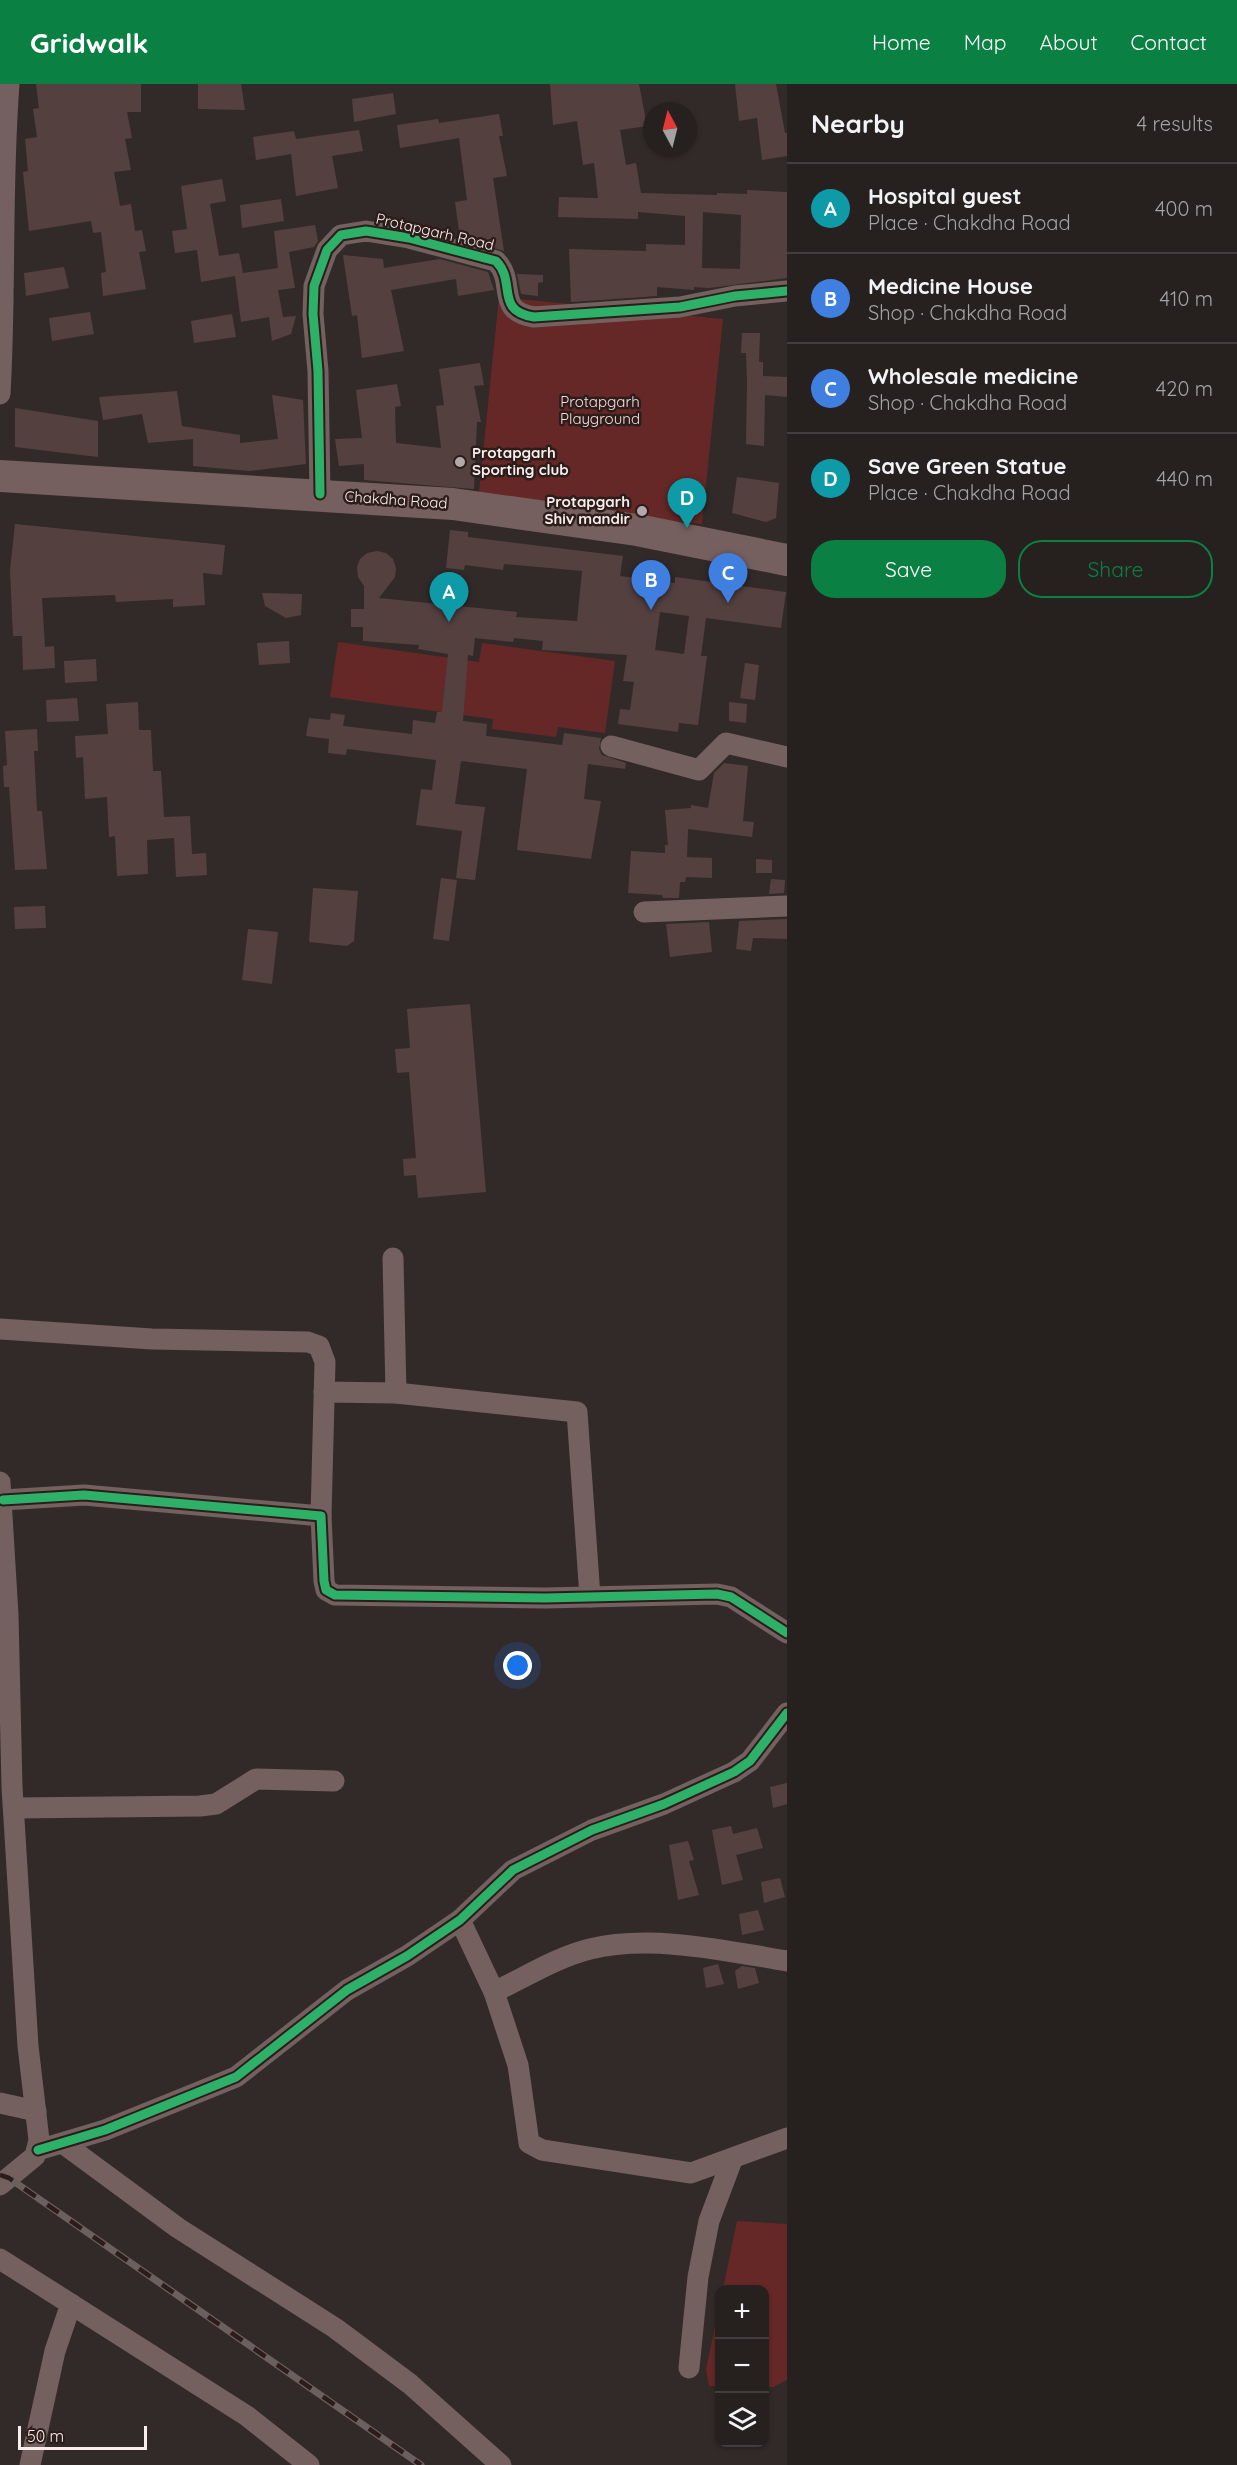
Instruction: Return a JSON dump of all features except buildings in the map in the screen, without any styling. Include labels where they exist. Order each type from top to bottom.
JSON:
[{"type":"main road","name":"Chakdha Road","points":[[0,476],[453,504],[637,531],[787,560]]},
{"type":"street","points":[[0,394],[3,339],[4,154],[9,84]]},
{"type":"street","name":"Protapgarh Road","points":[[320,495],[314,286],[327,250],[342,235],[366,231],[409,238],[496,261],[503,268],[511,307],[520,315],[534,317],[680,307],[735,296],[787,291]]},
{"type":"street","points":[[611,746],[699,770],[726,743],[787,757]]},
{"type":"street","points":[[644,912],[787,906]]},
{"type":"street","points":[[393,1258],[396,1393]]},
{"type":"street","points":[[0,1329],[152,1339],[308,1342],[319,1346],[324,1353],[321,1516],[324,1581],[326,1590],[335,1595],[590,1597],[717,1594],[731,1597],[787,1633]]},
{"type":"street","points":[[324,1392],[396,1393],[578,1412],[590,1597]]},
{"type":"street","points":[[38,2150],[28,2046],[14,1808],[6,1757],[1,1491],[84,1495],[321,1516]]},
{"type":"street","points":[[0,2185],[28,2163],[38,2150],[64,2144],[236,2077],[347,1990],[407,1956],[460,1920],[513,1870],[592,1830],[664,1804],[734,1772],[750,1761],[787,1713]]},
{"type":"street","points":[[14,1808],[200,1806],[216,1804],[256,1779],[334,1781]]},
{"type":"street","points":[[460,1920],[494,1992],[518,2064],[529,2143],[542,2150],[691,2173],[732,2160],[787,2138]]},
{"type":"street","points":[[494,1992],[577,1954],[606,1947],[674,1944],[787,1961]]},
{"type":"street","points":[[0,2103],[36,2111]]},
{"type":"street","points":[[64,2144],[178,2228],[279,2290],[343,2334],[410,2384],[501,2465]]},
{"type":"street","points":[[689,2368],[698,2277],[709,2221],[732,2160]]},
{"type":"street","points":[[0,2259],[247,2416],[309,2465]]},
{"type":"street","points":[[30,2465],[55,2351],[71,2304]]},
{"type":"green space","name":"Protapgarh Playground","points":[[499,297],[723,319],[702,524],[478,502]]},
{"type":"green space","points":[[338,642],[479,662],[482,643],[615,661],[605,733],[558,727],[556,737],[492,729],[493,719],[330,697]]},
{"type":"green space","points":[[737,2221],[787,2224],[787,2380],[769,2387],[769,2285],[724,2285]]},
{"type":"green space","points":[[715,2326],[715,2386],[709,2386],[706,2370]]},
{"type":"railway","points":[[0,2175],[9,2178],[421,2465]]},
{"type":"cycle path","points":[[320,494],[318,371],[313,314],[314,286],[327,250],[341,235],[366,231],[409,238],[496,261],[502,269],[510,302],[514,309],[534,317],[680,307],[735,296],[787,291]]},
{"type":"cycle path","points":[[3,1500],[84,1495],[321,1516],[324,1581],[326,1590],[335,1595],[545,1598],[717,1594],[731,1597],[787,1633]]},
{"type":"cycle path","points":[[38,2150],[105,2130],[236,2077],[347,1990],[407,1956],[460,1920],[513,1870],[592,1830],[664,1804],[734,1772],[750,1761],[787,1713]]},
{"type":"place","name":"Protapgarh Sporting club","points":[[460,462]]},
{"type":"place","name":"Protapgarh Shiv mandir","points":[[642,511]]},
{"type":"place","name":"Save Green Statue","points":[[687,528]]},
{"type":"place","name":"Wholesale medicine","points":[[728,603]]},
{"type":"place","name":"Medicine House","points":[[651,610]]},
{"type":"place","name":"Hospital guest","points":[[449,622]]}]
